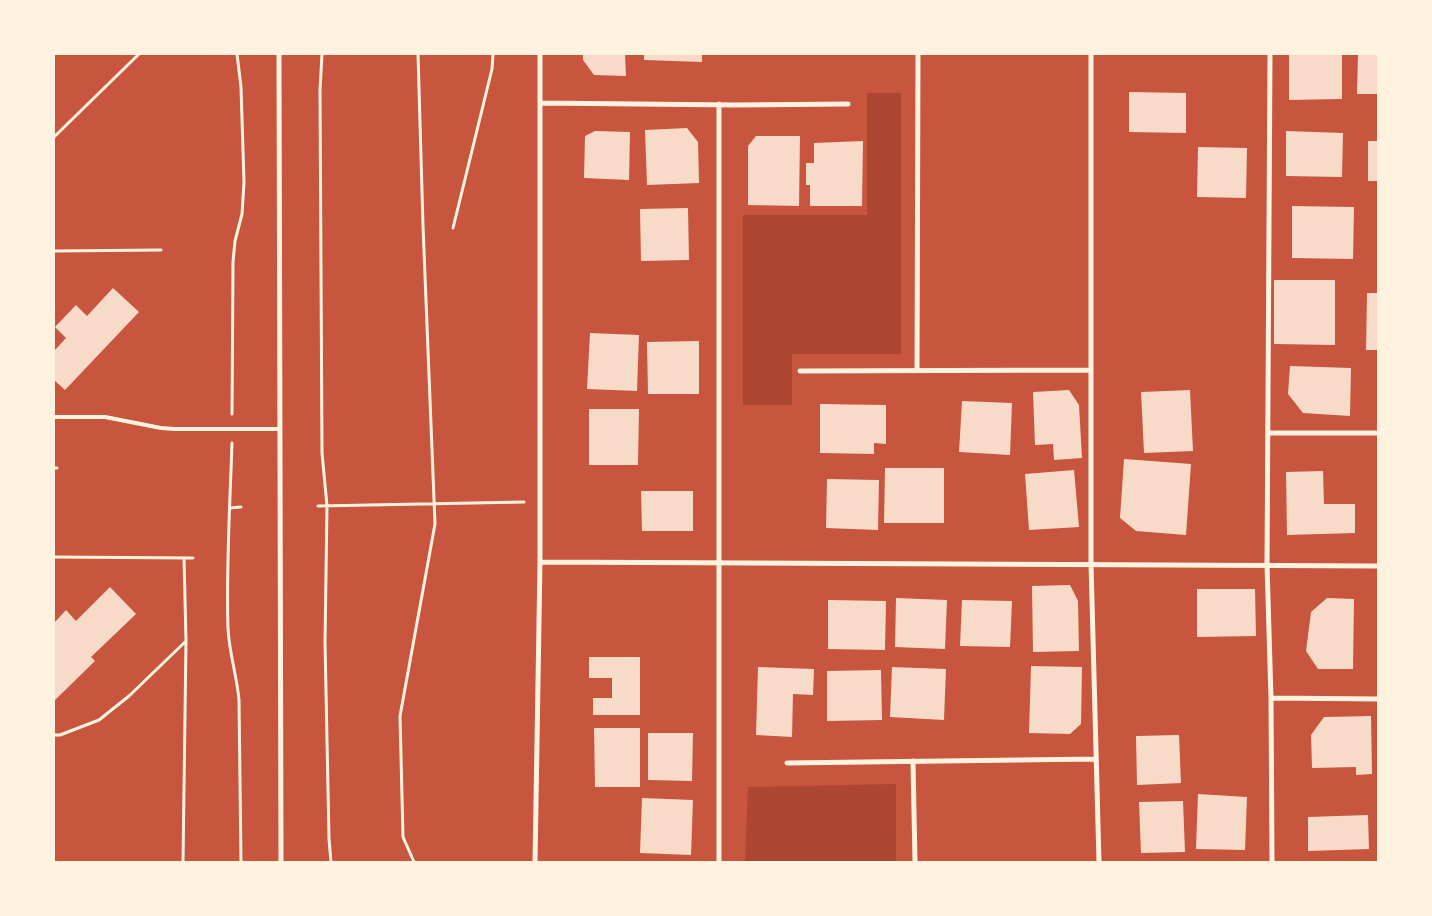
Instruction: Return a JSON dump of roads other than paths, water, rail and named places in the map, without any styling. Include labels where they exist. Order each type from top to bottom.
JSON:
[{"type":"street","points":[[279,54],[281,862]]},
{"type":"street","points":[[535,862],[540,562],[540,54]]},
{"type":"street","points":[[917,370],[918,54]]},
{"type":"street","points":[[1091,54],[1091,564],[1099,862]]},
{"type":"street","points":[[1270,54],[1267,565],[1271,698],[1272,862]]},
{"type":"street","points":[[540,102],[848,104]]},
{"type":"street","points":[[720,104],[720,862]]},
{"type":"street","points":[[800,371],[1091,370]]},
{"type":"street","points":[[1268,432],[1378,432]]},
{"type":"street","points":[[540,562],[1378,566]]},
{"type":"street","points":[[1271,698],[1378,699]]},
{"type":"street","points":[[787,762],[1096,758]]},
{"type":"street","points":[[913,761],[914,862]]},
{"type":"lane","points":[[54,417],[105,417],[161,428],[280,428]]}]
